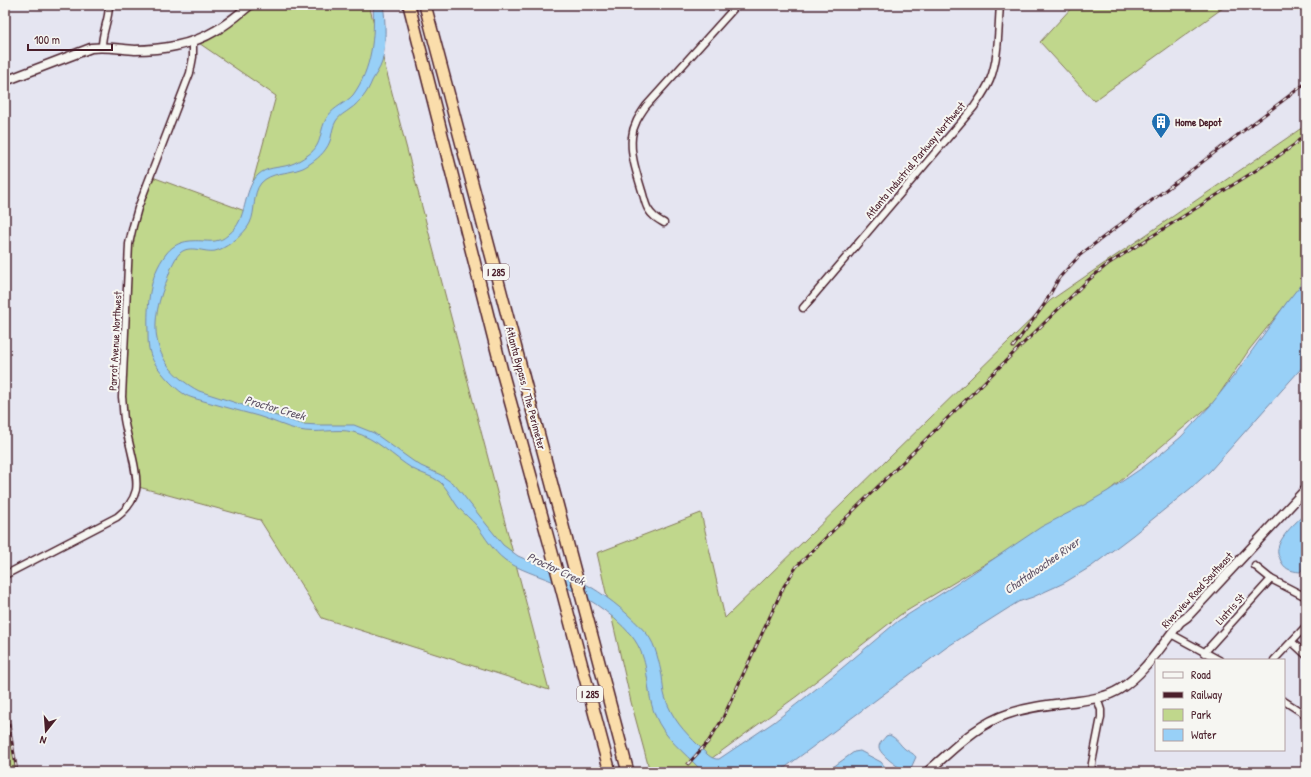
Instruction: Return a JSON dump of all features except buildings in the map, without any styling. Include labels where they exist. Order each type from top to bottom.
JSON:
[{"type":"highway","name":"Atlanta Bypass / The Perimeter","points":[[409,5],[503,375],[547,532],[610,772]]},
{"type":"highway","name":"Atlanta Bypass / The Perimeter","points":[[425,5],[628,772]]},
{"type":"street","points":[[102,46],[102,37],[109,16],[109,5]]},
{"type":"street","points":[[5,81],[84,50],[102,46],[136,50],[193,42],[219,28],[250,5]]},
{"type":"street","points":[[664,223],[654,217],[647,208],[631,147],[634,126],[646,106],[737,5]]},
{"type":"street","name":"Atlanta Industrial Parkway Northwest","points":[[803,308],[974,107],[983,94],[990,80],[994,66],[1000,5]]},
{"type":"street","name":"Parrot Avenue Northwest","points":[[5,575],[117,518],[132,500],[136,489],[136,477],[124,419],[122,397],[129,244],[138,208],[190,73],[193,57],[193,42]]},
{"type":"street","name":"Riverview Road Southeast","points":[[927,772],[971,734],[996,718],[1023,710],[1109,695],[1129,683],[1143,669],[1180,622],[1187,617],[1306,489]]},
{"type":"street","points":[[1255,566],[1271,579],[1306,597]]},
{"type":"street","name":"Liatris St","points":[[1204,653],[1271,579]]},
{"type":"street","points":[[1275,659],[1306,626]]},
{"type":"street","points":[[1170,634],[1217,659]]},
{"type":"street","points":[[1292,642],[1306,655]]},
{"type":"street","points":[[1091,772],[1101,717],[1101,710],[1097,698]]},
{"type":"street","points":[[1285,702],[1306,715]]},
{"type":"green space","points":[[247,5],[369,5],[549,690],[322,618],[260,520],[135,486],[120,350],[131,239],[147,175],[245,211],[276,96],[193,39]]},
{"type":"green space","points":[[1074,5],[1227,5],[1094,101],[1040,42]]},
{"type":"green space","points":[[1306,125],[1306,279],[1249,350],[1214,402],[1099,499],[1020,543],[900,615],[797,696],[693,772],[650,772],[631,702],[597,553],[701,513],[725,618],[1051,300]]},
{"type":"green space","points":[[5,699],[17,772],[5,772]]},
{"type":"water","name":"Chattahoochee River","points":[[373,5],[383,5],[385,34],[382,62],[363,97],[336,121],[328,146],[314,161],[303,168],[274,175],[265,179],[261,183],[256,192],[250,223],[242,234],[231,243],[215,251],[193,249],[184,250],[175,259],[161,297],[157,313],[156,329],[158,343],[163,357],[171,370],[183,381],[199,391],[302,424],[354,425],[374,433],[413,461],[441,475],[455,485],[503,545],[518,556],[573,578],[591,587],[628,614],[641,627],[650,638],[655,649],[662,676],[664,695],[671,712],[688,735],[713,758],[719,759],[774,722],[835,674],[898,621],[955,585],[1041,527],[1108,491],[1162,453],[1181,437],[1210,406],[1306,278],[1306,363],[1210,471],[1133,535],[1092,566],[1064,583],[1018,602],[947,647],[779,772],[700,772],[700,769],[669,738],[659,723],[652,705],[645,664],[638,645],[631,635],[596,604],[565,586],[529,572],[505,560],[493,548],[477,526],[458,507],[448,491],[440,482],[413,469],[377,443],[362,435],[347,431],[299,430],[258,416],[185,395],[170,382],[153,361],[149,350],[148,341],[149,301],[150,291],[160,263],[174,246],[183,242],[215,241],[226,237],[235,228],[239,221],[249,189],[261,172],[294,163],[313,151],[319,142],[323,126],[328,116],[333,110],[353,95],[364,74],[373,40]]},
{"type":"water","points":[[1306,513],[1307,544],[1305,561],[1300,572],[1293,571],[1283,565],[1278,555],[1278,549],[1283,537]]},
{"type":"water","points":[[889,735],[916,757],[911,768],[906,771],[890,761],[880,750],[879,746],[886,736]]},
{"type":"water","points":[[860,751],[881,762],[889,772],[826,772],[854,752]]},
{"type":"railway","points":[[1013,347],[1044,305],[1059,278],[1080,255],[1306,83]]},
{"type":"railway","points":[[688,764],[708,742],[722,720],[784,586],[797,566],[1086,282],[1108,264],[1277,157],[1294,145],[1306,133]]},
{"type":"railway","points":[[5,701],[17,772]]},
{"type":"railway","points":[[5,772],[7,761],[7,738]]},
{"type":"place","name":"Home Depot","points":[[1161,139]]},
{"type":"water label","name":"Proctor Creek","points":[[275,408]]},
{"type":"water label","name":"Proctor Creek","points":[[556,569]]}]
